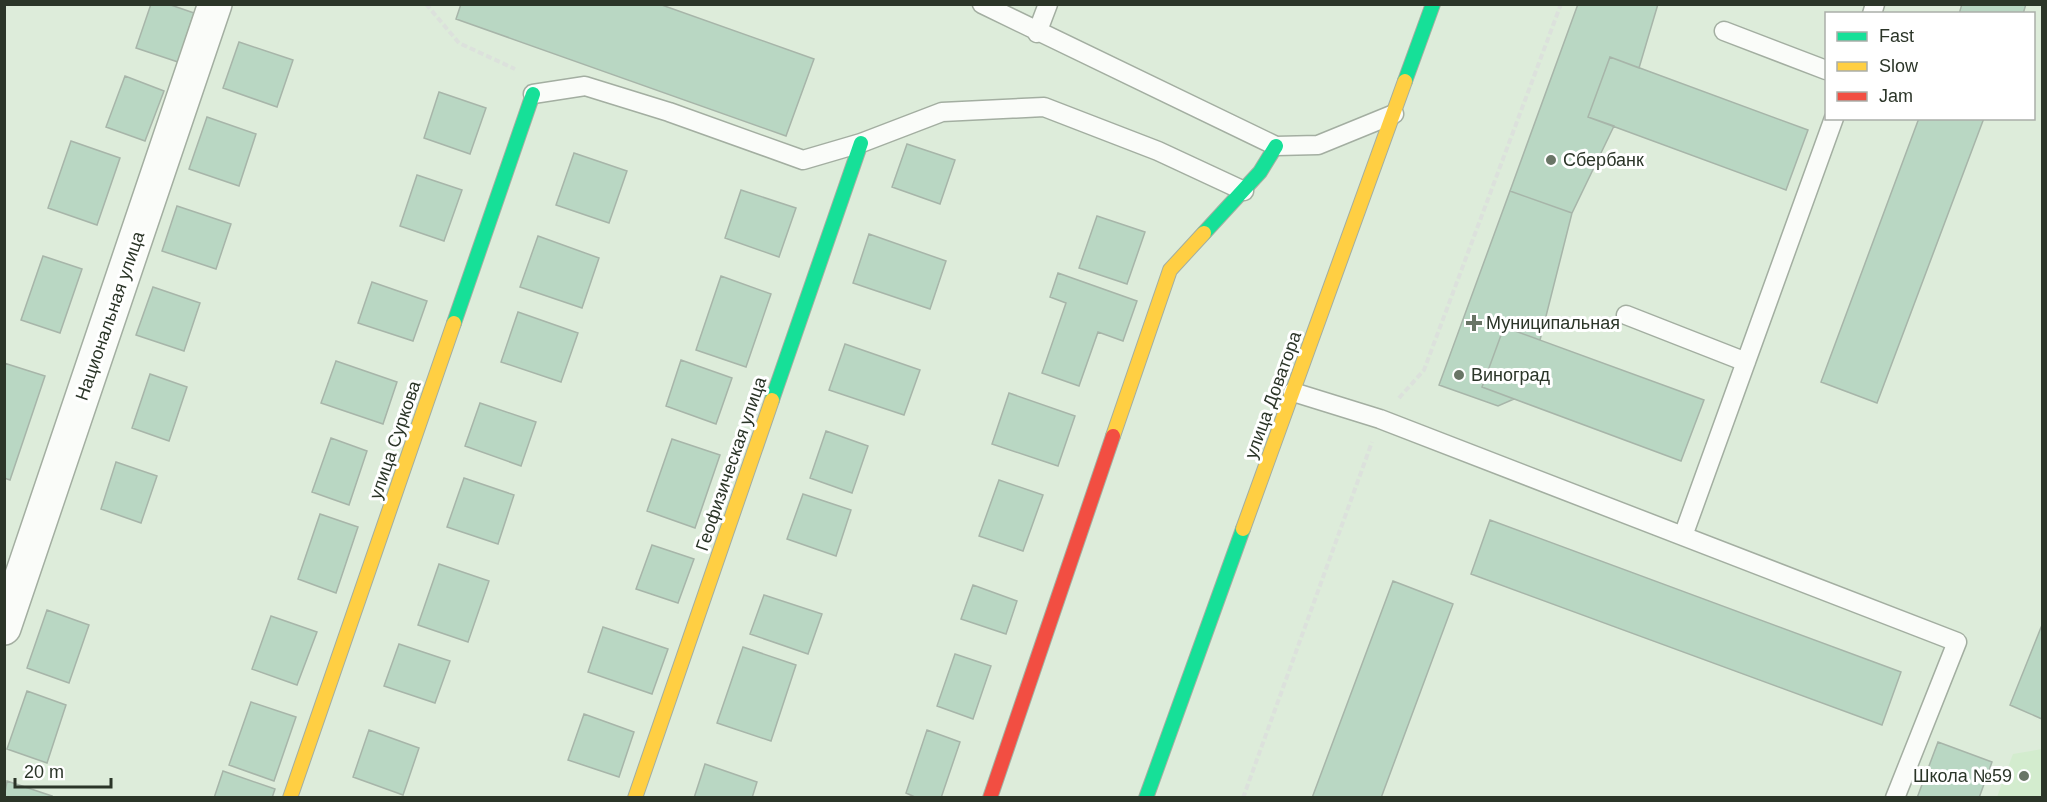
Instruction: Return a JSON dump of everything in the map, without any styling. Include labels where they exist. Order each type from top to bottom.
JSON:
[{"type":"street","name":"Национальная улица","points":[[4,628],[215,4]]},
{"type":"street","name":"улица Доватора","points":[[1146,798],[1433,4]]},
{"type":"street","name":"улица Суркова","points":[[290,798],[533,94]]},
{"type":"street","name":"Геофизическая улица","points":[[635,798],[861,143]]},
{"type":"street","points":[[990,798],[1170,270],[1244,191],[1260,172],[1276,146]]},
{"type":"lane","points":[[982,4],[1037,33],[1276,146],[1318,146],[1394,114]]},
{"type":"lane","points":[[1037,33],[1048,4]]},
{"type":"lane","points":[[1724,31],[1825,69]]},
{"type":"lane","points":[[533,94],[585,86],[669,112],[803,160],[861,143],[942,112],[1044,107],[1158,151],[1244,191]]},
{"type":"lane","points":[[1683,536],[1833,120]]},
{"type":"lane","points":[[1626,315],[1746,362]]},
{"type":"lane","points":[[1293,392],[1380,419],[1958,642],[1895,798]]},
{"type":"path","points":[[426,4],[459,44],[512,66],[533,94]]},
{"type":"shaded area","name":"Школа №59","points":[[2042,749],[2042,797],[1997,797],[2013,754]]},
{"type":"building","points":[[151,4],[168,4],[194,13],[178,62],[136,48]]},
{"type":"building","points":[[461,4],[659,4],[814,59],[786,136],[456,19]]},
{"type":"building","points":[[1578,4],[1658,4],[1639,68],[1610,57],[1588,117],[1614,126],[1572,213],[1510,191]]},
{"type":"building","points":[[1962,4],[2026,4],[2024,12],[1960,12]]},
{"type":"building","points":[[239,42],[293,60],[277,107],[223,88]]},
{"type":"building","points":[[1610,57],[1808,130],[1786,190],[1588,117]]},
{"type":"building","points":[[125,76],[164,91],[145,141],[106,127]]},
{"type":"building","points":[[439,92],[486,108],[470,154],[424,138]]},
{"type":"building","points":[[207,117],[256,134],[239,186],[189,169]]},
{"type":"building","points":[[1918,120],[1983,120],[1877,403],[1821,382]]},
{"type":"building","points":[[71,141],[120,158],[97,225],[48,208]]},
{"type":"building","points":[[907,144],[955,160],[940,204],[892,187]]},
{"type":"building","points":[[574,153],[627,171],[609,223],[556,205]]},
{"type":"building","points":[[417,175],[462,190],[444,241],[400,226]]},
{"type":"building","points":[[741,190],[796,208],[779,257],[725,238]]},
{"type":"building","points":[[1510,191],[1572,213],[1540,340],[1504,327],[1482,387],[1514,399],[1498,406],[1439,385]]},
{"type":"building","points":[[177,206],[231,224],[216,269],[162,251]]},
{"type":"building","points":[[1097,216],[1145,232],[1127,284],[1079,268]]},
{"type":"building","points":[[869,234],[946,261],[930,309],[853,283]]},
{"type":"building","points":[[538,236],[599,258],[582,308],[520,287]]},
{"type":"building","points":[[43,256],[82,269],[60,333],[21,320]]},
{"type":"building","points":[[1058,273],[1137,301],[1123,341],[1098,332],[1079,386],[1042,373],[1066,303],[1050,297]]},
{"type":"building","points":[[721,276],[771,294],[746,367],[696,350]]},
{"type":"building","points":[[372,282],[427,301],[413,341],[358,323]]},
{"type":"building","points":[[153,287],[200,303],[184,351],[136,335]]},
{"type":"building","points":[[518,312],[578,333],[561,382],[501,362]]},
{"type":"building","points":[[1504,327],[1704,400],[1681,461],[1482,387]]},
{"type":"building","points":[[845,344],[920,370],[904,415],[829,390]]},
{"type":"building","points":[[681,360],[732,378],[716,424],[666,406]]},
{"type":"building","points":[[336,361],[397,382],[383,424],[321,403]]},
{"type":"building","points":[[4,363],[45,376],[10,480],[4,478]]},
{"type":"building","points":[[150,374],[187,387],[169,441],[132,428]]},
{"type":"building","points":[[1009,393],[1075,416],[1058,466],[992,444]]},
{"type":"building","points":[[480,403],[536,422],[521,466],[465,446]]},
{"type":"building","points":[[826,431],[868,446],[852,493],[810,478]]},
{"type":"building","points":[[331,438],[367,451],[349,505],[312,492]]},
{"type":"building","points":[[672,439],[720,455],[695,528],[647,511]]},
{"type":"building","points":[[116,462],[157,476],[141,523],[101,509]]},
{"type":"building","points":[[464,478],[514,495],[498,544],[447,527]]},
{"type":"building","points":[[999,480],[1043,495],[1023,551],[979,536]]},
{"type":"building","points":[[803,494],[851,510],[836,556],[787,539]]},
{"type":"building","points":[[320,514],[358,527],[336,593],[298,579]]},
{"type":"building","points":[[1490,520],[1901,672],[1882,725],[1471,574]]},
{"type":"building","points":[[652,545],[694,559],[678,603],[636,589]]},
{"type":"building","points":[[439,564],[489,581],[468,642],[418,625]]},
{"type":"building","points":[[1393,581],[1453,604],[1381,798],[1312,798]]},
{"type":"building","points":[[973,585],[1017,601],[1006,634],[961,619]]},
{"type":"building","points":[[764,595],[822,614],[808,654],[750,634]]},
{"type":"building","points":[[47,610],[89,625],[69,683],[27,668]]},
{"type":"building","points":[[271,616],[317,632],[297,685],[252,669]]},
{"type":"building","points":[[2042,625],[2042,719],[2010,705]]},
{"type":"building","points":[[603,627],[668,649],[652,694],[588,672]]},
{"type":"building","points":[[399,644],[450,661],[435,703],[384,686]]},
{"type":"building","points":[[743,647],[796,665],[771,741],[717,723]]},
{"type":"building","points":[[955,654],[991,666],[973,719],[937,706]]},
{"type":"building","points":[[27,691],[66,705],[47,763],[7,749]]},
{"type":"building","points":[[251,702],[296,717],[274,781],[229,765]]},
{"type":"building","points":[[584,714],[634,732],[619,777],[568,760]]},
{"type":"building","points":[[369,730],[419,748],[403,795],[353,777]]},
{"type":"building","points":[[927,730],[960,742],[941,798],[917,798],[906,793]]},
{"type":"building","points":[[1938,742],[1992,762],[1979,798],[1917,798]]},
{"type":"building","points":[[705,764],[757,782],[752,798],[694,798]]},
{"type":"building","points":[[223,771],[275,789],[272,798],[214,798]]},
{"type":"building","points":[[7,781],[52,796],[51,798],[4,798]]},
{"type":"traffic: fast","points":[[1405,81],[1433,4]]},
{"type":"traffic: fast","points":[[454,323],[533,94]]},
{"type":"traffic: fast","points":[[772,400],[861,143]]},
{"type":"traffic: fast","points":[[1204,233],[1260,172],[1276,146]]},
{"type":"traffic: fast","points":[[1146,798],[1243,529]]},
{"type":"traffic: slow","points":[[1243,529],[1405,81]]},
{"type":"traffic: slow","points":[[1113,436],[1170,270],[1204,233]]},
{"type":"traffic: slow","points":[[290,798],[454,323]]},
{"type":"traffic: slow","points":[[635,798],[772,400]]},
{"type":"traffic: jam","points":[[990,798],[1113,436]]},
{"type":"place","name":"Сбербанк","points":[[1551,160]]},
{"type":"place","name":"Муниципальная","points":[[1474,323]]},
{"type":"place","name":"Виноград","points":[[1459,375]]},
{"type":"place","name":"Школа №59","points":[[2024,776]]}]
